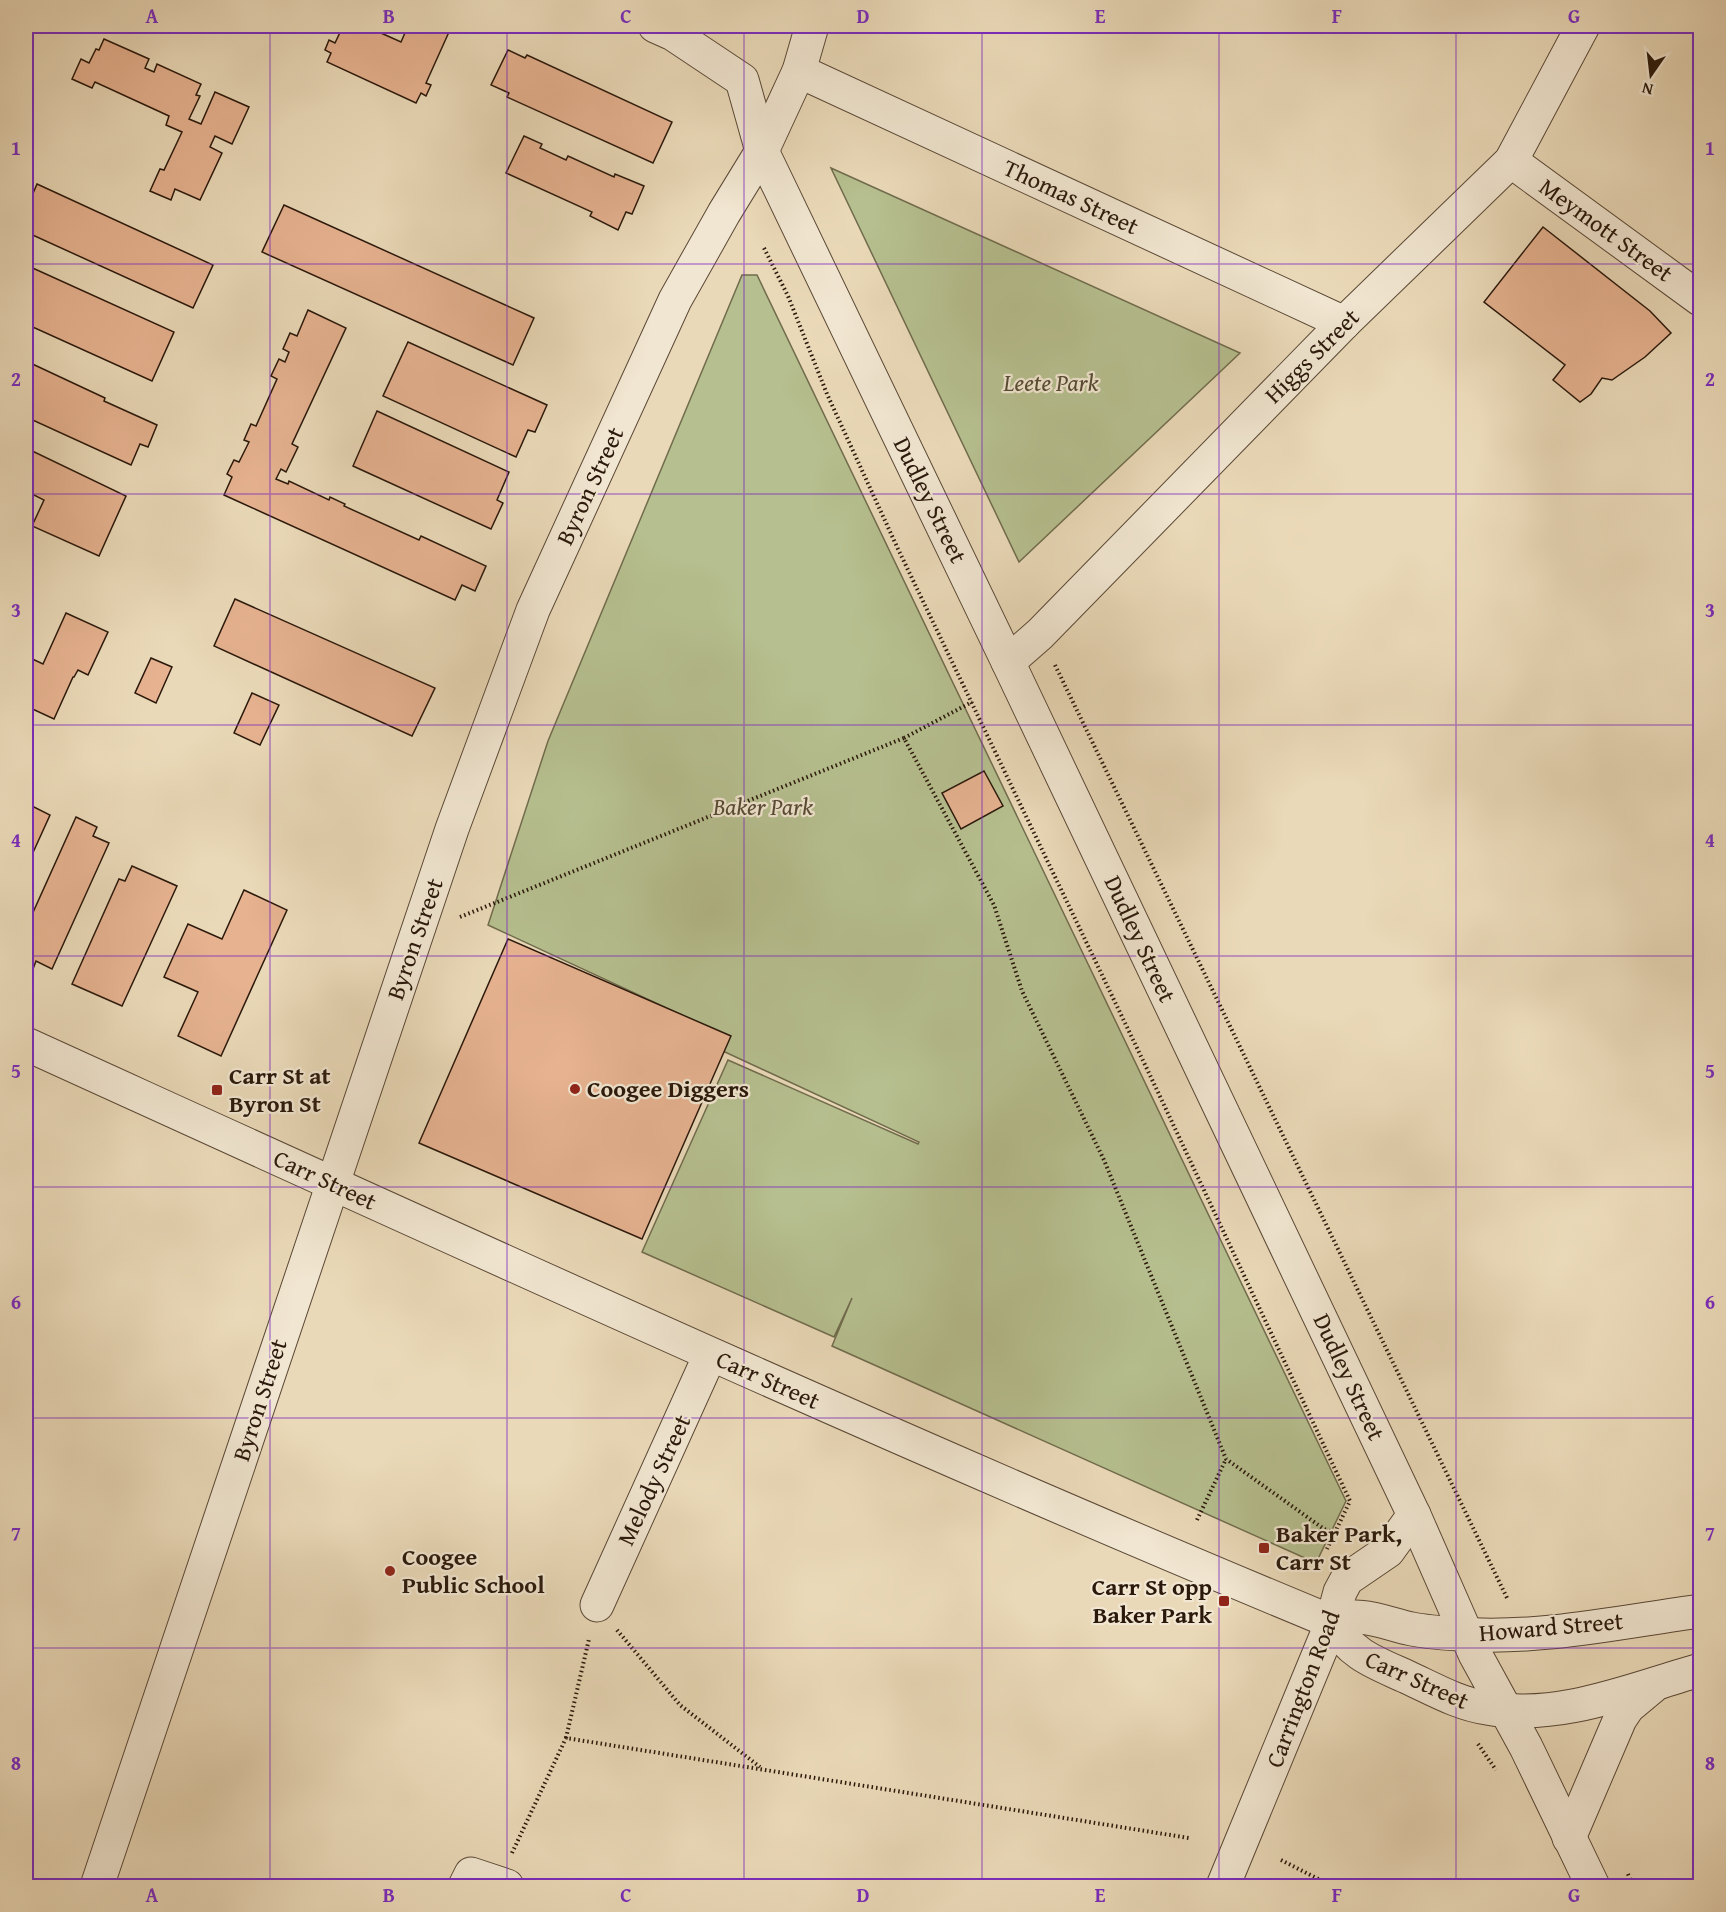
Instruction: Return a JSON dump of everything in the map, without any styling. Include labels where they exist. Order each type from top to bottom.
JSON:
[{"type":"street","name":"Dudley Street","points":[[655,26],[673,34],[742,80],[762,151],[1414,1515],[1467,1635],[1493,1689],[1526,1747],[1593,1887]]},
{"type":"street","name":"Byron Street","points":[[97,1887],[417,934],[485,736],[533,610],[675,300],[762,151],[799,71],[812,26]]},
{"type":"street","name":"Higgs Street","points":[[1008,662],[1040,634],[1344,323],[1511,161],[1583,26]]},
{"type":"street","name":"Thomas Street","points":[[799,71],[1344,323]]},
{"type":"street","name":"Meymott Street","points":[[1511,161],[1701,300]]},
{"type":"street","name":"Carr Street","points":[[26,1044],[711,1355],[1178,1558],[1332,1622],[1344,1641],[1363,1658],[1461,1701],[1486,1708],[1506,1710]]},
{"type":"street","name":"Melody Street","points":[[597,1605],[711,1355]]},
{"type":"street","name":"Carrington Road","points":[[1223,1887],[1332,1622],[1340,1592],[1347,1579],[1388,1551],[1414,1515]]},
{"type":"street","name":"Howard Street","points":[[1332,1622],[1358,1616],[1421,1631],[1467,1635],[1525,1635],[1701,1611]]},
{"type":"street","points":[[1506,1710],[1545,1709],[1575,1705],[1701,1670]]},
{"type":"street","points":[[1569,1838],[1620,1719],[1628,1707],[1658,1682]]},
{"type":"street","points":[[465,1887],[471,1874],[503,1885]]},
{"type":"path","name":"Dudley Street","points":[[764,248],[788,296],[827,394],[1350,1501],[1335,1533],[1324,1529],[1226,1459]]},
{"type":"path","name":"Dudley Street","points":[[1040,634],[1525,1635]]},
{"type":"path","points":[[417,934],[904,738],[972,702]]},
{"type":"path","points":[[904,738],[994,905],[1022,991],[1104,1160],[1226,1459],[1197,1520]]},
{"type":"path","points":[[503,1885],[566,1738],[597,1605]]},
{"type":"path","points":[[597,1605],[680,1705],[762,1769]]},
{"type":"path","points":[[566,1738],[1189,1838]]},
{"type":"path","points":[[1281,1860],[1332,1887]]},
{"type":"path","points":[[1624,1867],[1633,1887]]},
{"type":"green space","name":"Leete Park","points":[[831,168],[1240,353],[1019,562]]},
{"type":"green space","name":"Baker Park","points":[[742,275],[757,275],[1346,1501],[1316,1563],[832,1346],[852,1298],[834,1337],[642,1252],[728,1060],[918,1144],[919,1142],[697,1039],[699,1023],[488,925],[548,741]]},
{"type":"building","points":[[343,26],[384,26],[381,33],[401,42],[408,26],[433,26],[449,32],[426,83],[431,85],[426,96],[421,93],[416,103],[327,62],[331,53],[325,50],[329,40],[335,43]]},
{"type":"building","points":[[104,39],[149,59],[145,68],[154,72],[157,64],[201,84],[196,95],[200,96],[189,119],[201,124],[215,92],[249,107],[232,144],[215,136],[210,147],[222,153],[200,200],[175,189],[171,200],[150,191],[160,169],[164,170],[182,132],[166,125],[169,116],[95,82],[92,88],[72,79],[81,59],[89,63]]},
{"type":"building","points":[[508,50],[525,58],[527,55],[672,122],[653,163],[507,97],[509,93],[491,85]]},
{"type":"building","points":[[524,136],[542,144],[540,148],[566,160],[568,156],[614,177],[615,174],[644,186],[632,214],[626,212],[618,230],[590,216],[592,212],[506,173]]},
{"type":"building","points":[[37,184],[213,265],[193,308],[26,232],[26,210]]},
{"type":"building","points":[[284,205],[534,318],[513,365],[262,252]]},
{"type":"building","points":[[1543,227],[1650,311],[1671,333],[1645,357],[1612,380],[1602,378],[1591,394],[1580,402],[1553,380],[1565,365],[1484,302]]},
{"type":"building","points":[[26,265],[174,332],[152,381],[26,324]]},
{"type":"building","points":[[308,310],[346,328],[292,444],[298,447],[286,472],[281,469],[276,479],[288,484],[289,481],[329,500],[330,497],[345,504],[344,506],[419,540],[421,536],[486,566],[475,591],[462,585],[455,600],[224,495],[232,477],[227,474],[234,460],[239,462],[249,442],[244,440],[251,424],[256,426],[277,379],[271,376],[279,359],[285,362],[289,352],[283,349],[290,333],[297,336]]},
{"type":"building","points":[[408,342],[547,405],[535,432],[528,430],[516,457],[383,396]]},
{"type":"building","points":[[26,361],[157,425],[148,447],[140,444],[131,465],[26,417]]},
{"type":"building","points":[[377,411],[509,472],[497,500],[503,503],[491,529],[353,466]]},
{"type":"building","points":[[26,448],[126,496],[99,556],[32,526],[44,500],[26,491]]},
{"type":"building","points":[[235,599],[435,688],[412,736],[214,646]]},
{"type":"building","points":[[66,613],[108,632],[88,675],[78,670],[73,677],[54,719],[26,706],[26,656],[43,664]]},
{"type":"building","points":[[151,658],[172,667],[156,703],[135,693]]},
{"type":"building","points":[[252,693],[279,705],[260,745],[234,733]]},
{"type":"building","points":[[984,771],[1003,806],[961,829],[942,793]]},
{"type":"building","points":[[26,803],[50,815],[26,868]]},
{"type":"building","points":[[76,817],[97,827],[93,836],[109,843],[52,969],[36,961],[33,969],[26,966],[26,928]]},
{"type":"building","points":[[132,866],[177,886],[122,1006],[72,984],[119,879],[125,881]]},
{"type":"building","points":[[244,890],[287,910],[221,1056],[178,1036],[198,992],[164,977],[188,924],[222,939]]},
{"type":"building","name":"Coogee Diggers","points":[[508,939],[731,1036],[642,1239],[419,1143]]},
{"type":"place","name":"Coogee Diggers","points":[[575,1089]]},
{"type":"place","name":"Carr St at Byron St","points":[[217,1090]]},
{"type":"place","name":"Baker Park, Carr St","points":[[1264,1548]]},
{"type":"place","name":"Coogee Public School","points":[[390,1571]]},
{"type":"place","name":"Carr St opp Baker Park","points":[[1224,1601]]}]
